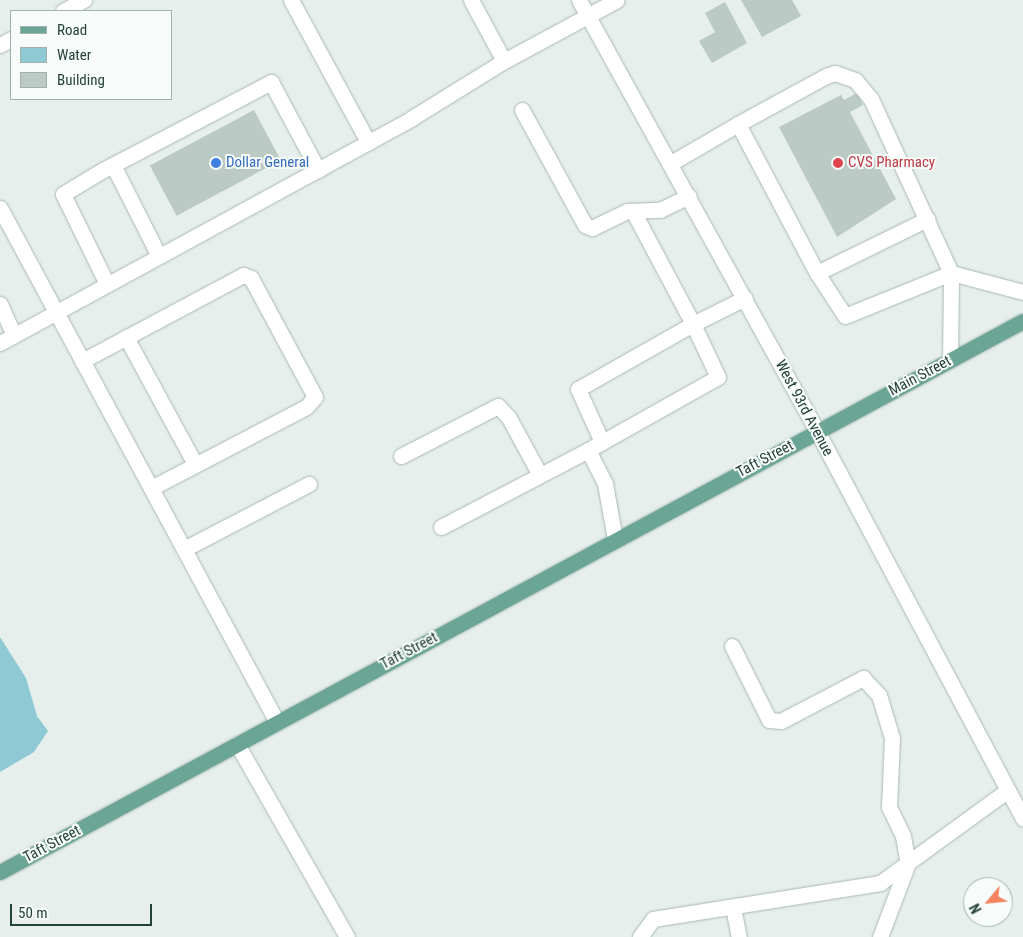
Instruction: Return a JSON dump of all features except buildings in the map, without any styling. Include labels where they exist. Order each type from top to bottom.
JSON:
[{"type":"main road","name":"Main Street","points":[[818,431],[1023,321]]},
{"type":"main road","name":"Taft Street","points":[[0,872],[818,431]]},
{"type":"street","points":[[65,10],[84,0]]},
{"type":"street","points":[[291,0],[368,142]]},
{"type":"street","points":[[471,0],[504,61]]},
{"type":"street","name":"West 93rd Avenue","points":[[579,0],[818,431],[1023,819]]},
{"type":"street","points":[[0,343],[318,170],[504,61],[617,0]]},
{"type":"street","points":[[670,162],[826,76],[835,73],[855,80],[871,99],[951,274],[950,360]]},
{"type":"street","points":[[107,284],[63,194],[113,165],[271,82],[318,170]]},
{"type":"street","points":[[522,110],[585,225],[592,228],[633,211],[660,210],[689,196]]},
{"type":"street","points":[[738,124],[839,312],[851,316],[951,274],[1023,292]]},
{"type":"street","points":[[113,165],[159,256]]},
{"type":"street","points":[[0,208],[277,722]]},
{"type":"street","points":[[441,527],[588,450],[718,377],[693,324],[633,211]]},
{"type":"street","points":[[817,273],[927,219]]},
{"type":"street","points":[[82,361],[243,275],[250,278],[315,397],[306,407],[151,488]]},
{"type":"street","points":[[602,442],[578,389],[693,324],[744,298]]},
{"type":"street","points":[[0,304],[14,335]]},
{"type":"street","points":[[126,338],[196,464]]},
{"type":"street","points":[[401,456],[498,406],[509,418],[540,475]]},
{"type":"street","points":[[588,450],[606,484],[615,540]]},
{"type":"street","points":[[184,549],[309,484]]},
{"type":"street","points":[[732,646],[769,720],[781,721],[863,678],[879,695],[892,738],[889,807],[903,836],[908,863],[880,937]]},
{"type":"street","points":[[237,744],[347,937]]},
{"type":"street","points":[[640,937],[653,919],[880,883],[1008,790]]},
{"type":"street","points":[[733,907],[739,937]]},
{"type":"water","points":[[0,637],[26,678],[37,716],[48,731],[34,752],[0,772]]},
{"type":"place","name":"Dollar General","points":[[216,163]]},
{"type":"place","name":"CVS Pharmacy","points":[[838,163]]}]
